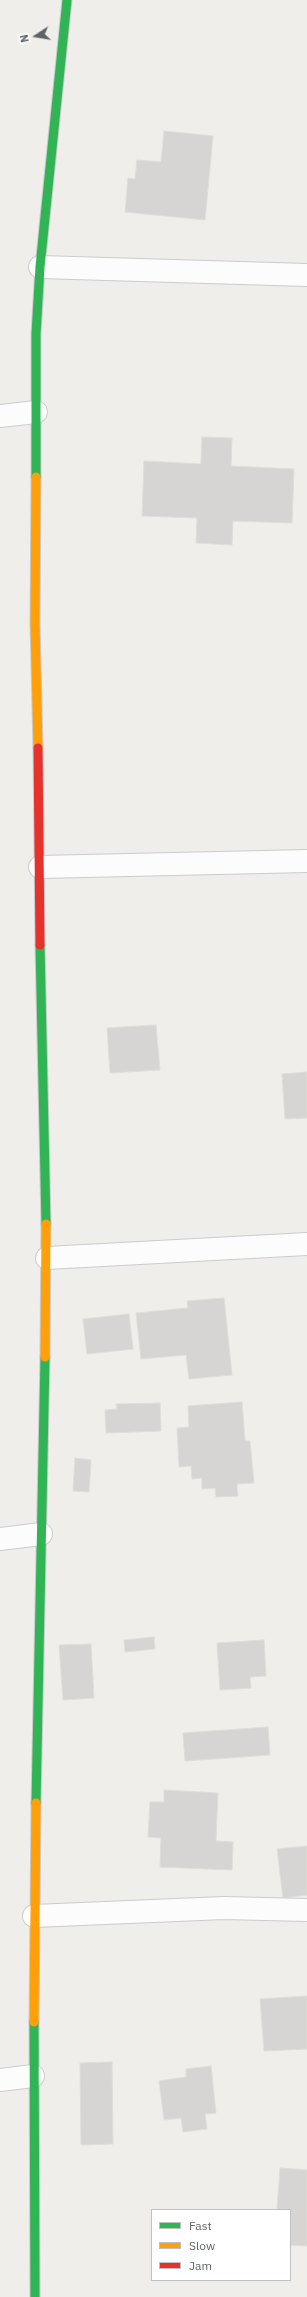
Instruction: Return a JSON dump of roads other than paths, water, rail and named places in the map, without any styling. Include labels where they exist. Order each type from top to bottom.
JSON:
[{"type":"street","points":[[35,2297],[33,2076],[34,1916],[47,1258],[41,1043],[40,867],[35,624],[36,412],[40,267],[67,0]]},
{"type":"street","points":[[40,267],[307,276]]},
{"type":"street","points":[[0,416],[36,412]]},
{"type":"street","points":[[40,867],[307,861]]},
{"type":"street","points":[[47,1258],[307,1244]]},
{"type":"street","points":[[0,1539],[41,1534]]},
{"type":"street","points":[[34,1916],[224,1908],[307,1910]]},
{"type":"street","points":[[0,2080],[33,2076]]}]
